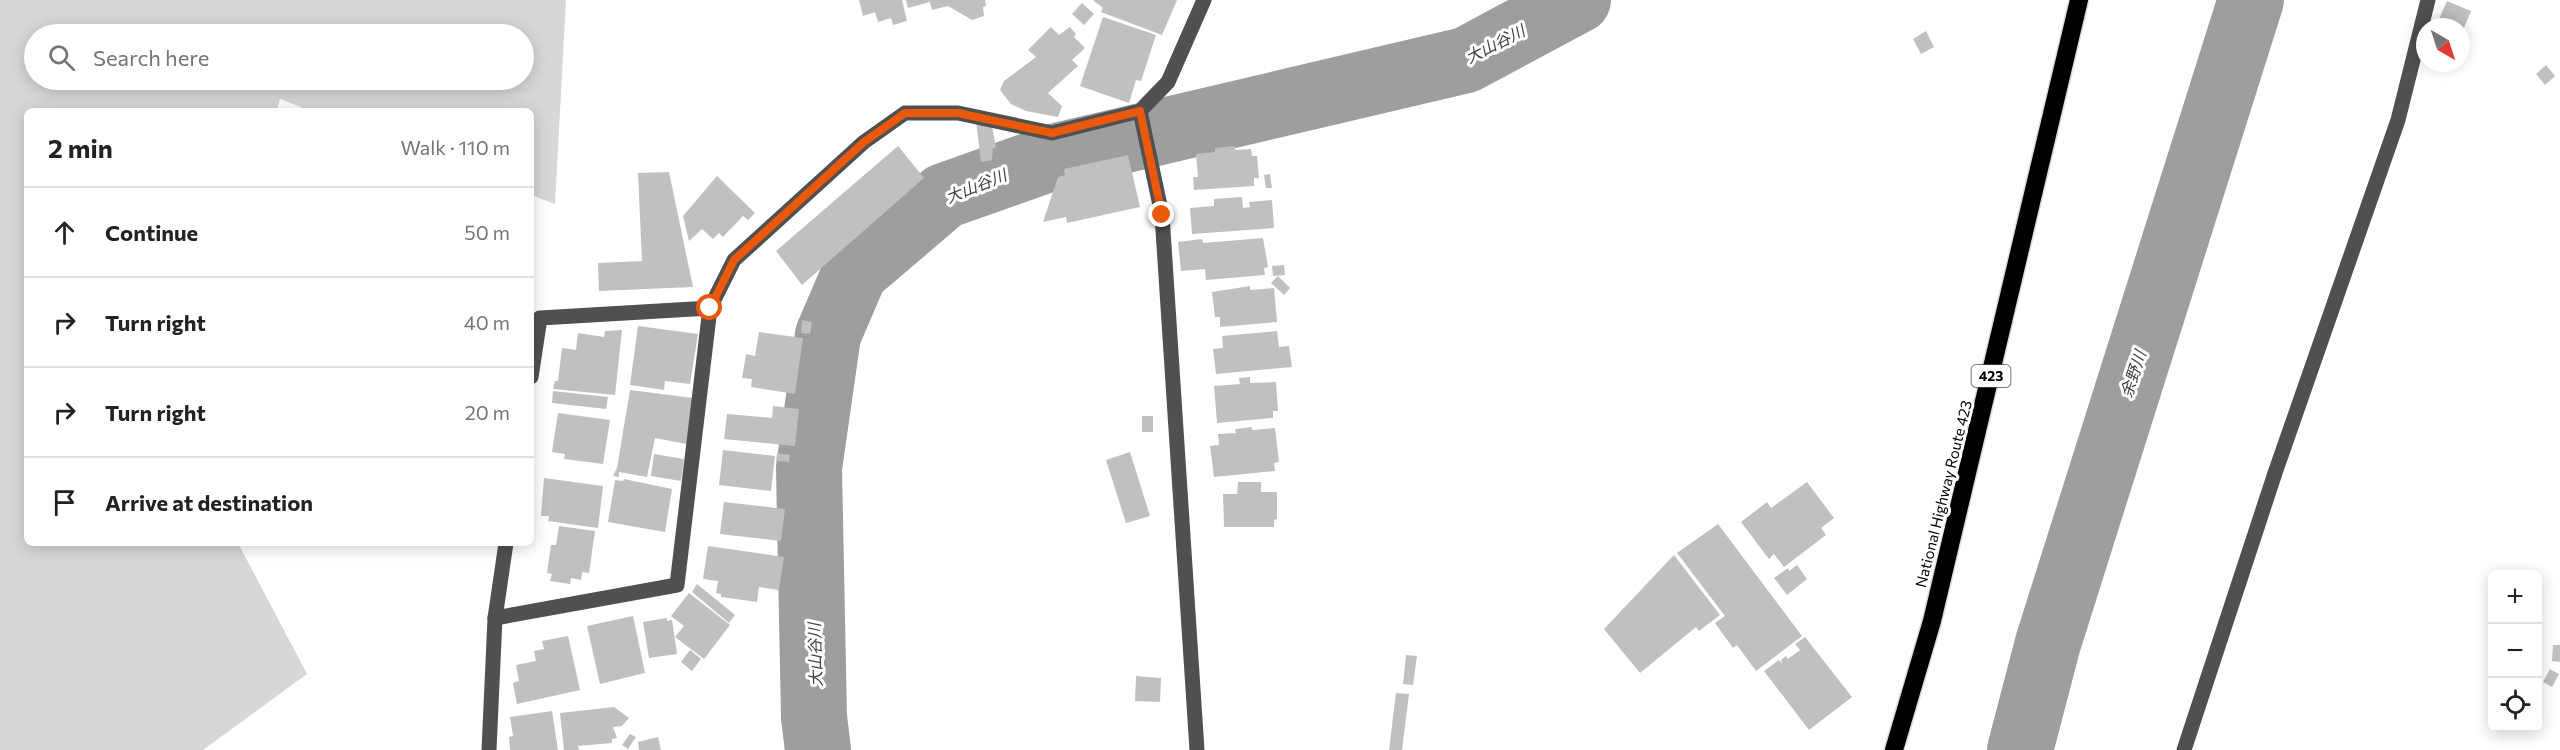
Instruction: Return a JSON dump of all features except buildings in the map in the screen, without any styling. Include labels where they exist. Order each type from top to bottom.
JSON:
[{"type":"highway","name":"National Highway Route 423","points":[[1894,750],[1932,621],[2079,0]]},
{"type":"street","points":[[495,618],[676,585],[710,308],[734,260],[864,142],[905,113],[958,113],[1052,133],[1140,111],[1168,82],[1204,0]]},
{"type":"street","points":[[2184,750],[2275,472],[2398,120],[2428,0]]},
{"type":"street","points":[[1140,111],[1162,215],[1197,750]]},
{"type":"street","points":[[534,357],[540,318],[710,308]]},
{"type":"street","points":[[489,750],[495,618],[506,546]]},
{"type":"shaded area","points":[[0,0],[566,0],[555,204],[534,196],[534,108],[303,108],[280,99],[278,108],[24,108],[24,546],[240,546],[307,674],[203,750],[0,750]]},
{"type":"waterway","name":"大山谷川","points":[[818,750],[814,717],[809,468],[828,335],[855,272],[944,196],[1057,156],[1466,60],[1578,0]]},
{"type":"waterway","name":"余野川","points":[[2020,750],[2048,643],[2251,0]]},
{"type":"route","points":[[710,308],[734,260],[864,142],[905,113],[958,113],[1052,133],[1140,111],[1162,215]]}]
